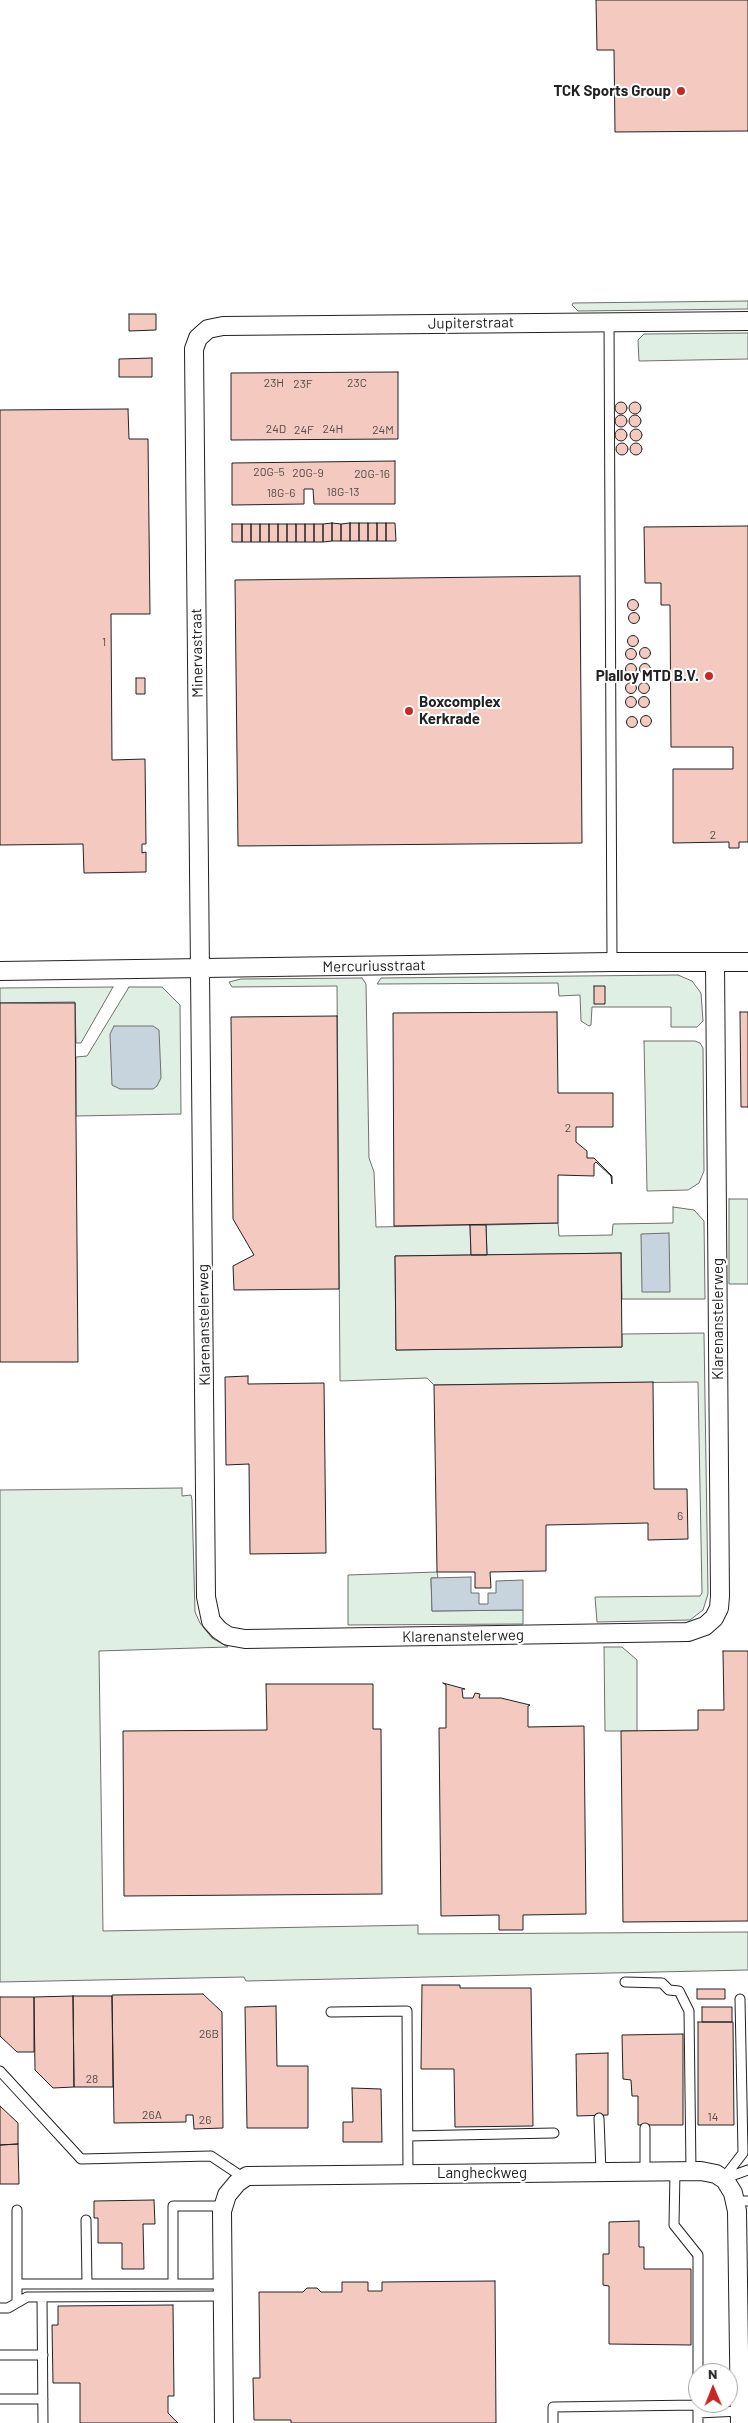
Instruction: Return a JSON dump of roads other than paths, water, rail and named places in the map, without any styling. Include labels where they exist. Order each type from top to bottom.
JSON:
[{"type":"street","name":"Jupiterstraat","points":[[198,338],[208,329],[223,326],[748,320]]},
{"type":"street","name":"Minervastraat","points":[[198,338],[194,349],[194,359],[200,968]]},
{"type":"street","name":"Mercuriusstraat","points":[[0,971],[612,962],[748,962]]},
{"type":"street","name":"Klarenanstelerweg","points":[[200,968],[206,1597],[211,1621],[219,1630],[228,1636],[245,1639],[688,1632],[705,1626],[714,1618],[719,1608],[720,1596],[715,962]]},
{"type":"street","name":"Langheckweg","points":[[244,2178],[260,2174],[683,2171],[716,2174],[723,2179]]},
{"type":"street","points":[[224,2423],[224,2206],[227,2195],[244,2178]]},
{"type":"street","points":[[723,2179],[741,2201],[738,2224],[740,2417]]},
{"type":"lane","points":[[610,322],[612,962]]},
{"type":"lane","points":[[625,1982],[662,1982],[669,1990],[679,1991],[689,2011],[683,2171],[674,2225],[698,2255],[698,2363]]},
{"type":"lane","points":[[723,2179],[742,2153],[740,1999]]},
{"type":"lane","points":[[330,2012],[407,2012],[408,2173]]},
{"type":"lane","points":[[0,2071],[81,2159],[211,2156],[244,2178]]},
{"type":"lane","points":[[599,2118],[601,2172]]},
{"type":"lane","points":[[645,2128],[645,2171]]},
{"type":"lane","points":[[408,2136],[554,2133]]},
{"type":"lane","points":[[723,2179],[748,2170]]},
{"type":"lane","points":[[173,2284],[173,2206],[224,2206]]},
{"type":"lane","points":[[17,2210],[17,2302]]},
{"type":"lane","points":[[86,2220],[87,2284]]},
{"type":"lane","points":[[17,2284],[173,2284],[223,2290]]},
{"type":"lane","points":[[0,2308],[8,2308],[27,2297],[223,2290]]},
{"type":"lane","points":[[42,2297],[43,2423]]},
{"type":"lane","points":[[0,2355],[43,2355]]},
{"type":"lane","points":[[0,2399],[43,2398]]},
{"type":"lane","points":[[553,2423],[553,2407],[688,2409]]},
{"type":"lane","points":[[719,2413],[740,2417]]},
{"type":"place","name":"TCK Sports Group","points":[[681,91]]},
{"type":"place","name":"Plalloy MTD B.V.","points":[[709,676]]},
{"type":"place","name":"Boxcomplex Kerkrade","points":[[409,711]]}]
